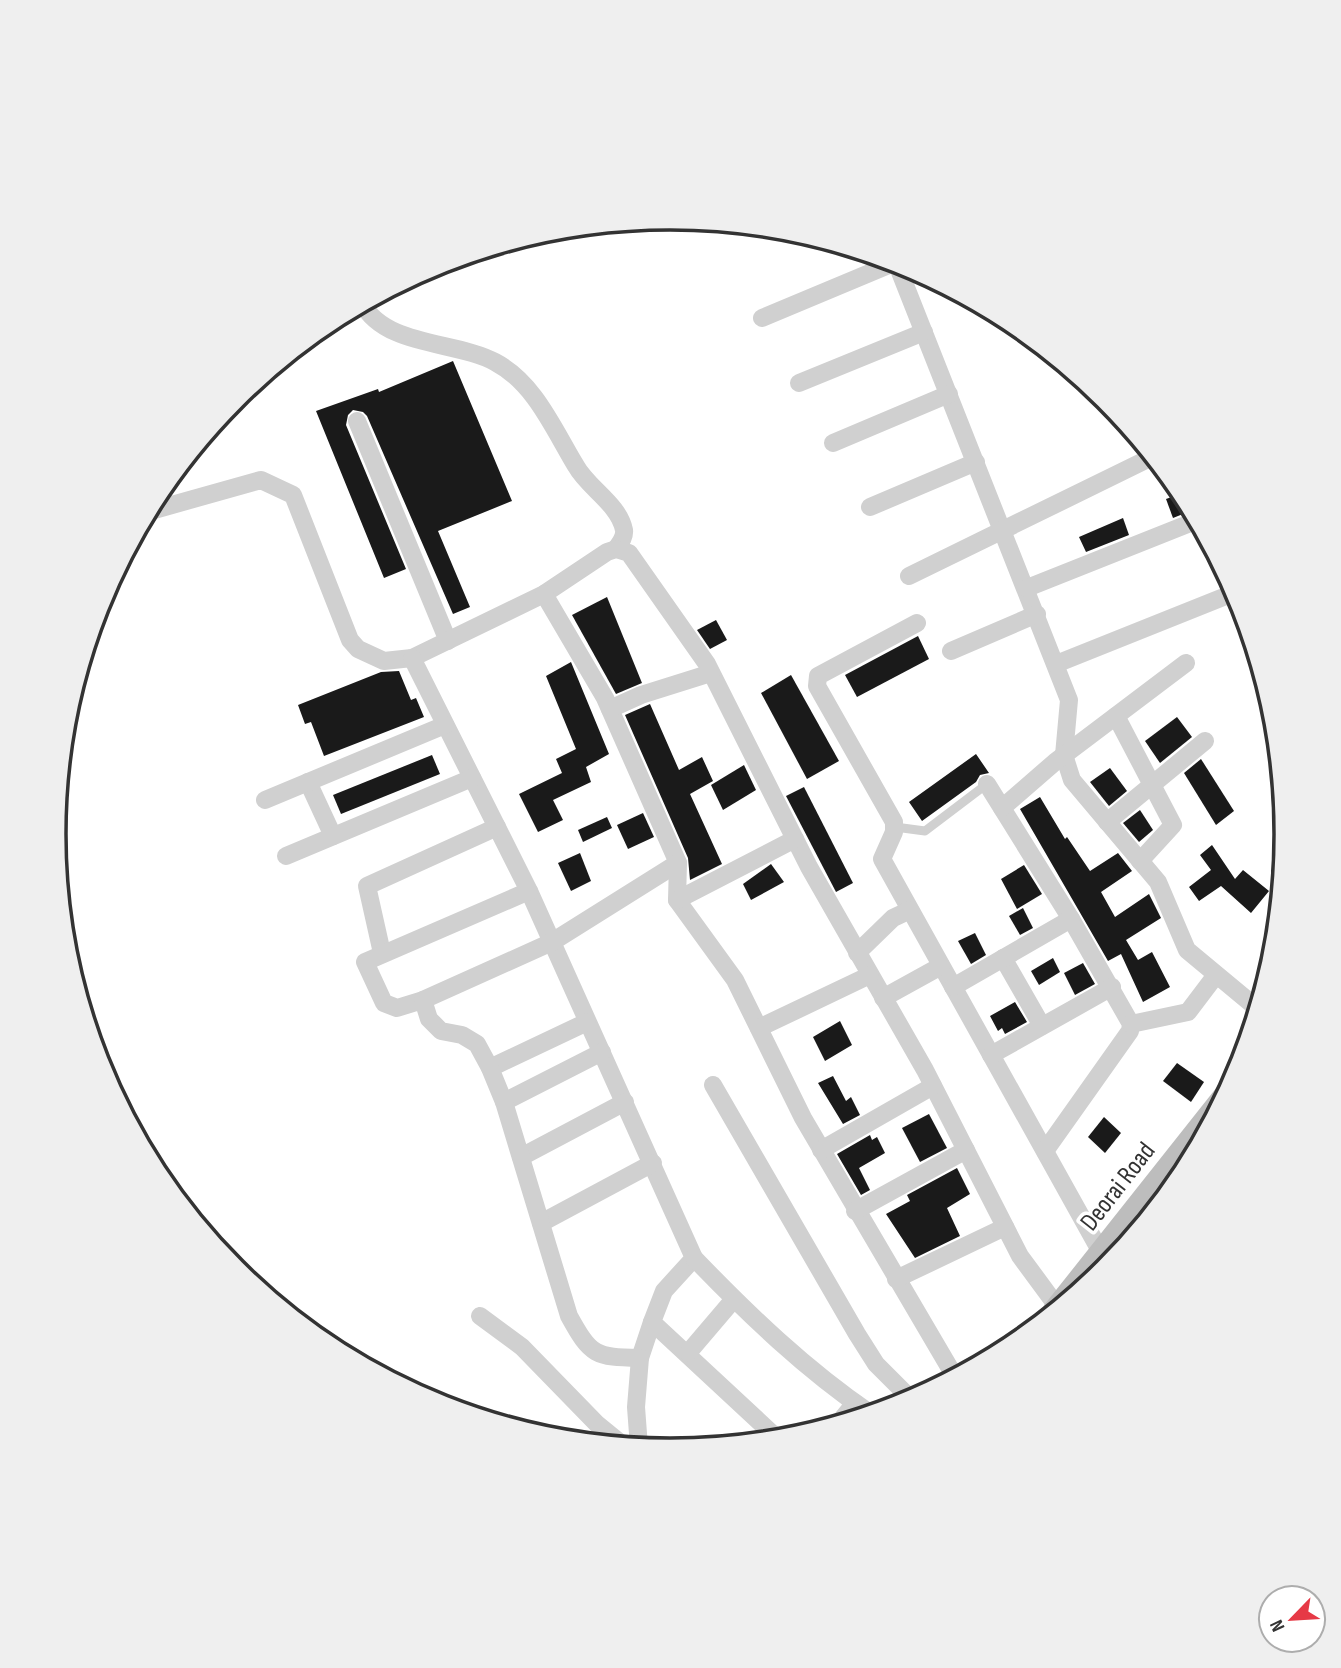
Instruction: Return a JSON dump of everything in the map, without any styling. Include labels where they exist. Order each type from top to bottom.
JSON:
[{"type":"street","points":[[762,318],[881,268]]},
{"type":"street","points":[[902,276],[1069,700],[1064,755],[1072,780],[1163,889],[1187,950],[1250,1003]]},
{"type":"street","points":[[367,312],[382,325],[429,343],[496,362],[515,378],[555,425],[576,467],[612,508],[623,527],[624,535],[616,549]]},
{"type":"street","points":[[799,383],[924,332]]},
{"type":"street","points":[[833,443],[949,394]]},
{"type":"street","points":[[357,421],[448,641]]},
{"type":"street","points":[[909,576],[1145,460]]},
{"type":"street","points":[[870,507],[976,462]]},
{"type":"street","points":[[162,508],[261,480],[293,495],[350,640],[358,649],[384,661],[412,658],[448,641],[544,594],[607,552],[616,549],[629,553],[711,673],[795,839],[933,1086],[1020,1256],[1052,1302]]},
{"type":"street","points":[[1027,588],[1189,524]]},
{"type":"street","points":[[544,594],[610,709],[678,863],[677,900],[735,980],[821,1150],[950,1369]]},
{"type":"street","points":[[1056,664],[1226,596]]},
{"type":"street","points":[[951,652],[1037,614]]},
{"type":"street","points":[[917,623],[818,676],[816,681],[895,827],[882,859],[1102,1254]]},
{"type":"street","points":[[412,658],[529,891],[694,1258],[815,1374],[861,1407]]},
{"type":"street","points":[[1002,808],[1064,755],[1186,663]]},
{"type":"street","points":[[610,709],[641,695],[711,673]]},
{"type":"street","points":[[1116,716],[1173,825],[1140,860]]},
{"type":"street","points":[[265,800],[445,725]]},
{"type":"street","points":[[1107,822],[1205,741]]},
{"type":"street","points":[[286,856],[472,778]]},
{"type":"street","points":[[309,782],[333,836]]},
{"type":"street","points":[[987,784],[1072,919],[1131,1024],[1130,1031],[1045,1152]]},
{"type":"street","points":[[382,953],[368,886],[497,827]]},
{"type":"street","points":[[677,900],[795,839]]},
{"type":"street","points":[[529,891],[365,962],[384,1003],[397,1008],[423,1000],[552,942],[678,863]]},
{"type":"street","points":[[857,953],[893,918],[910,910]]},
{"type":"street","points":[[953,987],[1072,919]]},
{"type":"street","points":[[1003,958],[1042,1026]]},
{"type":"street","points":[[883,998],[942,966]]},
{"type":"street","points":[[759,1028],[870,975]]},
{"type":"street","points":[[1131,1024],[1188,1012],[1216,975]]},
{"type":"street","points":[[991,1055],[1112,987]]},
{"type":"street","points":[[423,1000],[429,1019],[441,1031],[462,1034],[477,1044],[490,1068],[504,1102],[569,1317],[585,1346],[606,1357],[640,1358]]},
{"type":"street","points":[[490,1068],[587,1022]]},
{"type":"street","points":[[504,1102],[602,1052]]},
{"type":"street","points":[[713,1085],[863,1344],[876,1364],[903,1391]]},
{"type":"street","points":[[821,1150],[933,1086]]},
{"type":"street","points":[[521,1157],[625,1102]]},
{"type":"street","name":"Deorai Road","points":[[1092,1267],[1194,1136]]},
{"type":"street","points":[[855,1211],[966,1150]]},
{"type":"street","points":[[541,1223],[653,1163]]},
{"type":"street","points":[[896,1279],[1006,1227]]},
{"type":"street","points":[[638,1437],[636,1407],[640,1358],[664,1291],[694,1258]]},
{"type":"street","points":[[688,1353],[734,1299]]},
{"type":"street","points":[[480,1316],[522,1347],[611,1435]]},
{"type":"street","points":[[652,1322],[768,1430]]},
{"type":"street","points":[[849,1411],[855,1403]]},
{"type":"lane","points":[[895,827],[917,832],[933,827],[987,784]]},
{"type":"building","points":[[453,361],[512,501],[438,531],[470,607],[453,614],[367,416],[363,412],[353,410],[348,415],[346,425],[406,569],[384,578],[316,411],[378,389],[379,392]]},
{"type":"building","points":[[1172,497],[1183,514],[1173,518],[1166,499]]},
{"type":"building","points":[[1123,518],[1129,535],[1086,552],[1079,537]]},
{"type":"building","points":[[607,597],[642,683],[616,694],[572,615]]},
{"type":"building","points":[[716,620],[727,640],[710,649],[697,630]]},
{"type":"building","points":[[918,636],[929,659],[857,697],[845,675]]},
{"type":"building","points":[[571,662],[609,754],[586,767],[591,782],[553,800],[563,820],[538,832],[519,794],[562,773],[556,759],[576,749],[546,676]]},
{"type":"building","points":[[399,671],[411,700],[416,698],[424,717],[324,756],[311,722],[305,724],[298,705],[381,672]]},
{"type":"building","points":[[791,675],[839,761],[807,779],[761,693]]},
{"type":"building","points":[[650,704],[679,770],[702,757],[713,781],[690,794],[722,864],[690,880],[688,858],[625,715]]},
{"type":"building","points":[[1177,717],[1192,737],[1160,763],[1145,741]]},
{"type":"building","points":[[976,754],[989,773],[980,775],[976,782],[922,821],[909,802]]},
{"type":"building","points":[[432,755],[440,774],[341,814],[333,795]]},
{"type":"building","points":[[1201,759],[1234,811],[1216,825],[1184,773]]},
{"type":"building","points":[[744,765],[756,790],[723,810],[711,785]]},
{"type":"building","points":[[1110,768],[1127,791],[1109,806],[1090,782]]},
{"type":"building","points":[[804,787],[853,883],[836,892],[786,796]]},
{"type":"building","points":[[1040,797],[1065,839],[1067,837],[1090,871],[1118,853],[1132,871],[1101,892],[1115,917],[1149,894],[1161,918],[1126,940],[1138,960],[1152,952],[1170,987],[1143,1002],[1121,954],[1108,961],[1020,809]]},
{"type":"building","points":[[1140,810],[1153,830],[1139,842],[1123,823]]},
{"type":"building","points":[[643,813],[654,837],[628,849],[617,825]]},
{"type":"building","points":[[607,817],[612,828],[583,842],[578,830]]},
{"type":"building","points":[[1212,845],[1235,879],[1243,870],[1269,891],[1251,913],[1221,886],[1199,901],[1189,887],[1211,870],[1200,855]]},
{"type":"building","points":[[580,853],[591,881],[571,891],[558,863]]},
{"type":"building","points":[[771,864],[784,882],[751,900],[743,884]]},
{"type":"building","points":[[1024,865],[1042,894],[1017,909],[1001,879]]},
{"type":"building","points":[[1023,908],[1033,928],[1020,935],[1009,916]]},
{"type":"building","points":[[975,933],[986,955],[971,964],[958,941]]},
{"type":"building","points":[[1053,958],[1060,972],[1039,985],[1031,971]]},
{"type":"building","points":[[1083,963],[1095,984],[1075,995],[1064,973]]},
{"type":"building","points":[[1015,1002],[1027,1022],[1005,1034],[1002,1028],[998,1031],[990,1016]]},
{"type":"building","points":[[840,1021],[852,1045],[825,1061],[813,1037]]},
{"type":"building","points":[[1177,1063],[1204,1082],[1191,1102],[1163,1081]]},
{"type":"building","points":[[833,1076],[846,1101],[851,1097],[860,1115],[843,1124],[818,1083]]},
{"type":"building","points":[[929,1114],[947,1148],[920,1162],[902,1128]]},
{"type":"building","points":[[1104,1117],[1121,1133],[1105,1153],[1088,1137]]},
{"type":"building","points":[[870,1135],[872,1140],[877,1137],[885,1153],[859,1168],[870,1190],[861,1195],[837,1154]]},
{"type":"building","points":[[957,1168],[970,1194],[947,1208],[960,1236],[915,1258],[886,1214],[910,1201],[907,1195]]}]
